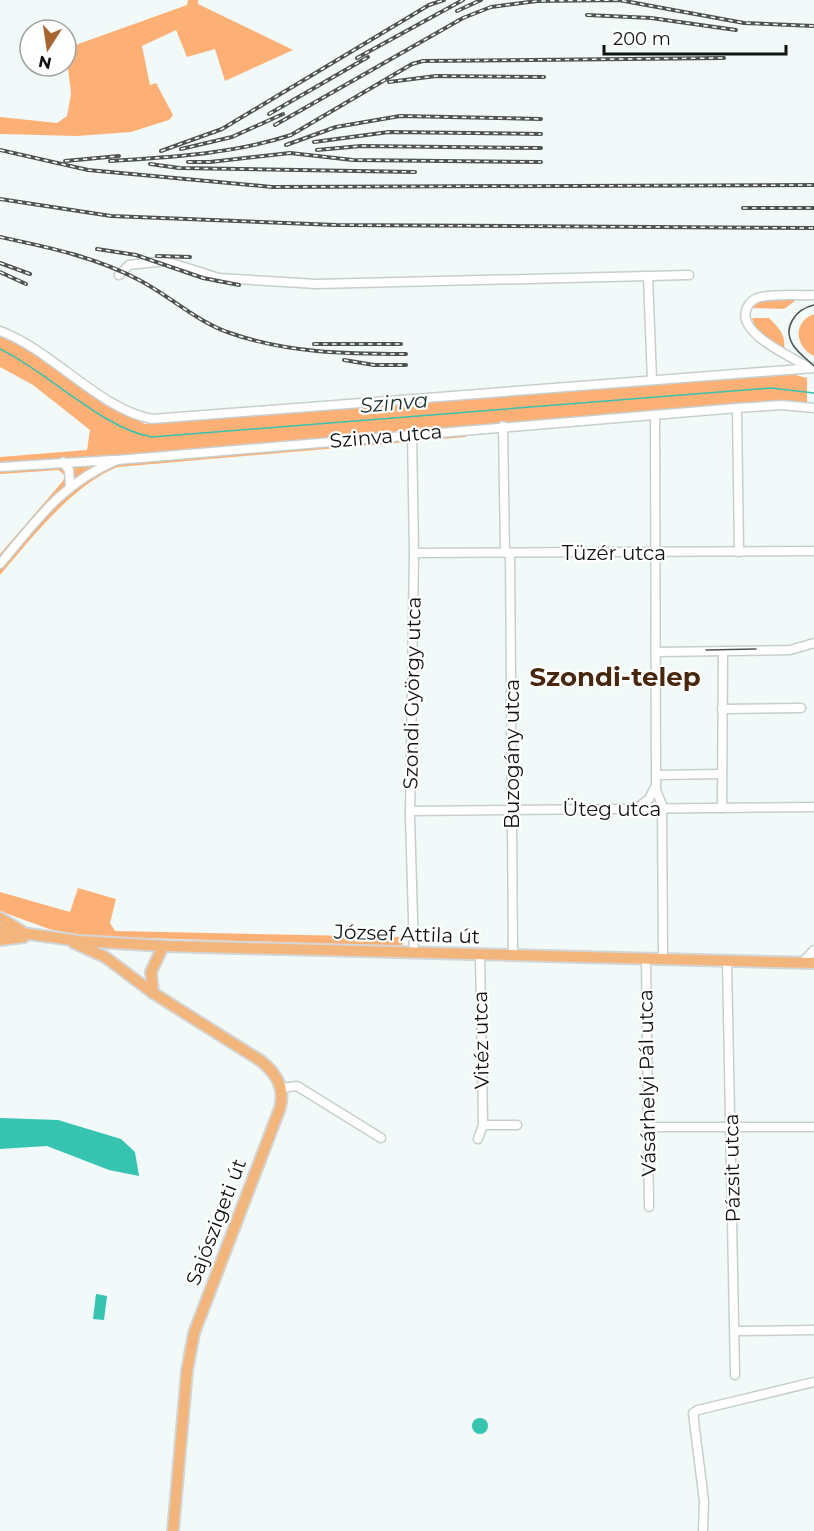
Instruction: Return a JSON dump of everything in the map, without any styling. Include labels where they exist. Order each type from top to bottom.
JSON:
[{"type":"main road","points":[[0,918],[31,934]]},
{"type":"main road","name":"József Attila út","points":[[0,930],[72,940],[162,946],[814,963]]},
{"type":"main road","points":[[0,940],[31,934]]},
{"type":"main road","points":[[72,940],[78,947],[105,957],[153,993],[261,1062],[275,1074],[281,1088]]},
{"type":"main road","points":[[153,993],[150,986],[151,972],[162,946]]},
{"type":"main road","points":[[129,975],[141,976],[151,972]]},
{"type":"main road","name":"Sajószigeti út","points":[[173,1531],[187,1371],[194,1333],[280,1108],[281,1088]]},
{"type":"street","points":[[118,275],[129,265],[165,261],[219,278],[317,284],[689,274]]},
{"type":"street","points":[[648,276],[652,380]]},
{"type":"street","points":[[813,371],[753,333],[744,322],[750,304],[758,298],[814,295]]},
{"type":"street","name":"Szinva utca","points":[[0,331],[23,341],[123,408],[146,418],[159,419],[652,380],[813,371]]},
{"type":"street","name":"Szinva utca","points":[[0,564],[70,486],[117,460],[737,408],[782,405],[814,408]]},
{"type":"street","points":[[737,408],[739,552]]},
{"type":"street","points":[[655,415],[656,779],[657,795],[662,808],[663,959]]},
{"type":"street","name":"Buzogány utca","points":[[503,426],[513,809],[513,955]]},
{"type":"street","name":"Szondi György utca","points":[[412,434],[414,553],[410,810],[414,953]]},
{"type":"street","points":[[0,467],[117,460]]},
{"type":"street","points":[[63,462],[69,470],[70,486]]},
{"type":"street","name":"Tüzér utca","points":[[414,553],[814,552]]},
{"type":"street","points":[[657,652],[790,650],[814,643]]},
{"type":"street","points":[[722,808],[723,651]]},
{"type":"street","points":[[722,709],[801,708]]},
{"type":"street","points":[[656,779],[722,774]]},
{"type":"street","points":[[630,809],[641,806],[650,799],[656,779]]},
{"type":"street","name":"Üteg utca","points":[[410,810],[814,807]]},
{"type":"street","points":[[802,963],[814,950]]},
{"type":"street","name":"Vitéz utca","points":[[478,1139],[483,1125],[480,954]]},
{"type":"street","name":"Vásárhelyi Pál utca","points":[[646,959],[649,1207]]},
{"type":"street","name":"Pázsit utca","points":[[727,961],[735,1375]]},
{"type":"street","points":[[281,1088],[297,1086],[381,1138]]},
{"type":"street","points":[[483,1125],[517,1125]]},
{"type":"street","points":[[648,1127],[814,1127]]},
{"type":"street","points":[[735,1331],[814,1330]]},
{"type":"street","points":[[703,1531],[704,1501],[693,1413],[814,1382]]},
{"type":"shaded area","points":[[188,0],[198,0],[198,4],[293,50],[225,81],[215,49],[187,57],[176,30],[142,46],[150,85],[156,83],[173,115],[169,120],[131,132],[77,136],[0,134],[0,117],[57,123],[67,116],[71,94],[69,78],[78,78],[78,44],[187,5]]},
{"type":"shaded area","points":[[795,301],[784,309],[752,308],[759,302]]},
{"type":"shaded area","points":[[814,314],[814,356],[803,347],[799,328],[807,318]]},
{"type":"shaded area","points":[[752,318],[769,318],[781,332],[784,349],[757,332]]},
{"type":"shaded area","points":[[0,335],[29,350],[117,409],[145,424],[788,373],[807,378],[807,412],[778,410],[465,433],[466,437],[118,467],[85,486],[69,499],[0,575],[0,554],[65,476],[59,470],[0,474],[0,457],[87,450],[90,430],[33,385],[0,367]]},
{"type":"shaded area","points":[[78,888],[116,899],[110,923],[115,931],[401,937],[407,929],[402,946],[85,936],[49,929],[0,911],[0,892],[70,912]]},
{"type":"shaded area","points":[[0,1118],[58,1120],[121,1139],[135,1152],[139,1176],[109,1170],[47,1146],[0,1149]]},
{"type":"shaded area","points":[[96,1294],[107,1296],[104,1320],[93,1319]]},
{"type":"shaded area","points":[[480,1418],[488,1426],[480,1434],[472,1426]]},
{"type":"waterway","name":"Szinva","points":[[0,349],[37,371],[95,412],[133,432],[152,437],[771,388],[814,393]]},
{"type":"tram line","points":[[814,305],[807,307],[797,315],[790,325],[789,332],[795,348],[814,366]]},
{"type":"tram line","points":[[706,650],[756,649]]},
{"type":"railway","points":[[161,151],[222,129],[429,5],[444,0]]},
{"type":"railway","points":[[357,58],[463,0]]},
{"type":"railway","points":[[457,11],[481,0]]},
{"type":"railway","points":[[275,125],[463,18],[491,7],[537,1],[619,0],[744,23],[814,26]]},
{"type":"railway","points":[[587,15],[651,18],[736,30]]},
{"type":"railway","points":[[269,114],[368,57]]},
{"type":"railway","points":[[110,161],[224,151],[291,135],[412,64],[423,61],[724,58]]},
{"type":"railway","points":[[389,82],[436,76],[544,77]]},
{"type":"railway","points":[[181,149],[232,137],[283,114]]},
{"type":"railway","points":[[286,145],[336,127],[400,116],[541,119]]},
{"type":"railway","points":[[314,142],[389,132],[541,134]]},
{"type":"railway","points":[[317,150],[361,146],[541,148]]},
{"type":"railway","points":[[0,150],[88,170],[272,187],[814,185]]},
{"type":"railway","points":[[188,162],[210,162],[290,153],[353,160],[541,162]]},
{"type":"railway","points":[[65,161],[119,156]]},
{"type":"railway","points":[[150,164],[179,168],[415,172]]},
{"type":"railway","points":[[0,199],[111,216],[336,225],[814,228]]},
{"type":"railway","points":[[743,208],[814,208]]},
{"type":"railway","points":[[0,237],[53,249],[106,265],[150,286],[206,322],[251,340],[317,351],[406,354]]},
{"type":"railway","points":[[97,249],[136,255],[203,278],[239,285]]},
{"type":"railway","points":[[157,256],[190,257]]},
{"type":"railway","points":[[0,263],[30,274]]},
{"type":"railway","points":[[0,272],[26,284]]},
{"type":"railway","points":[[314,344],[401,344]]},
{"type":"railway","points":[[344,360],[374,365],[406,365]]},
{"type":"district","name":"Szondi-telep","points":[[615,677]]}]
